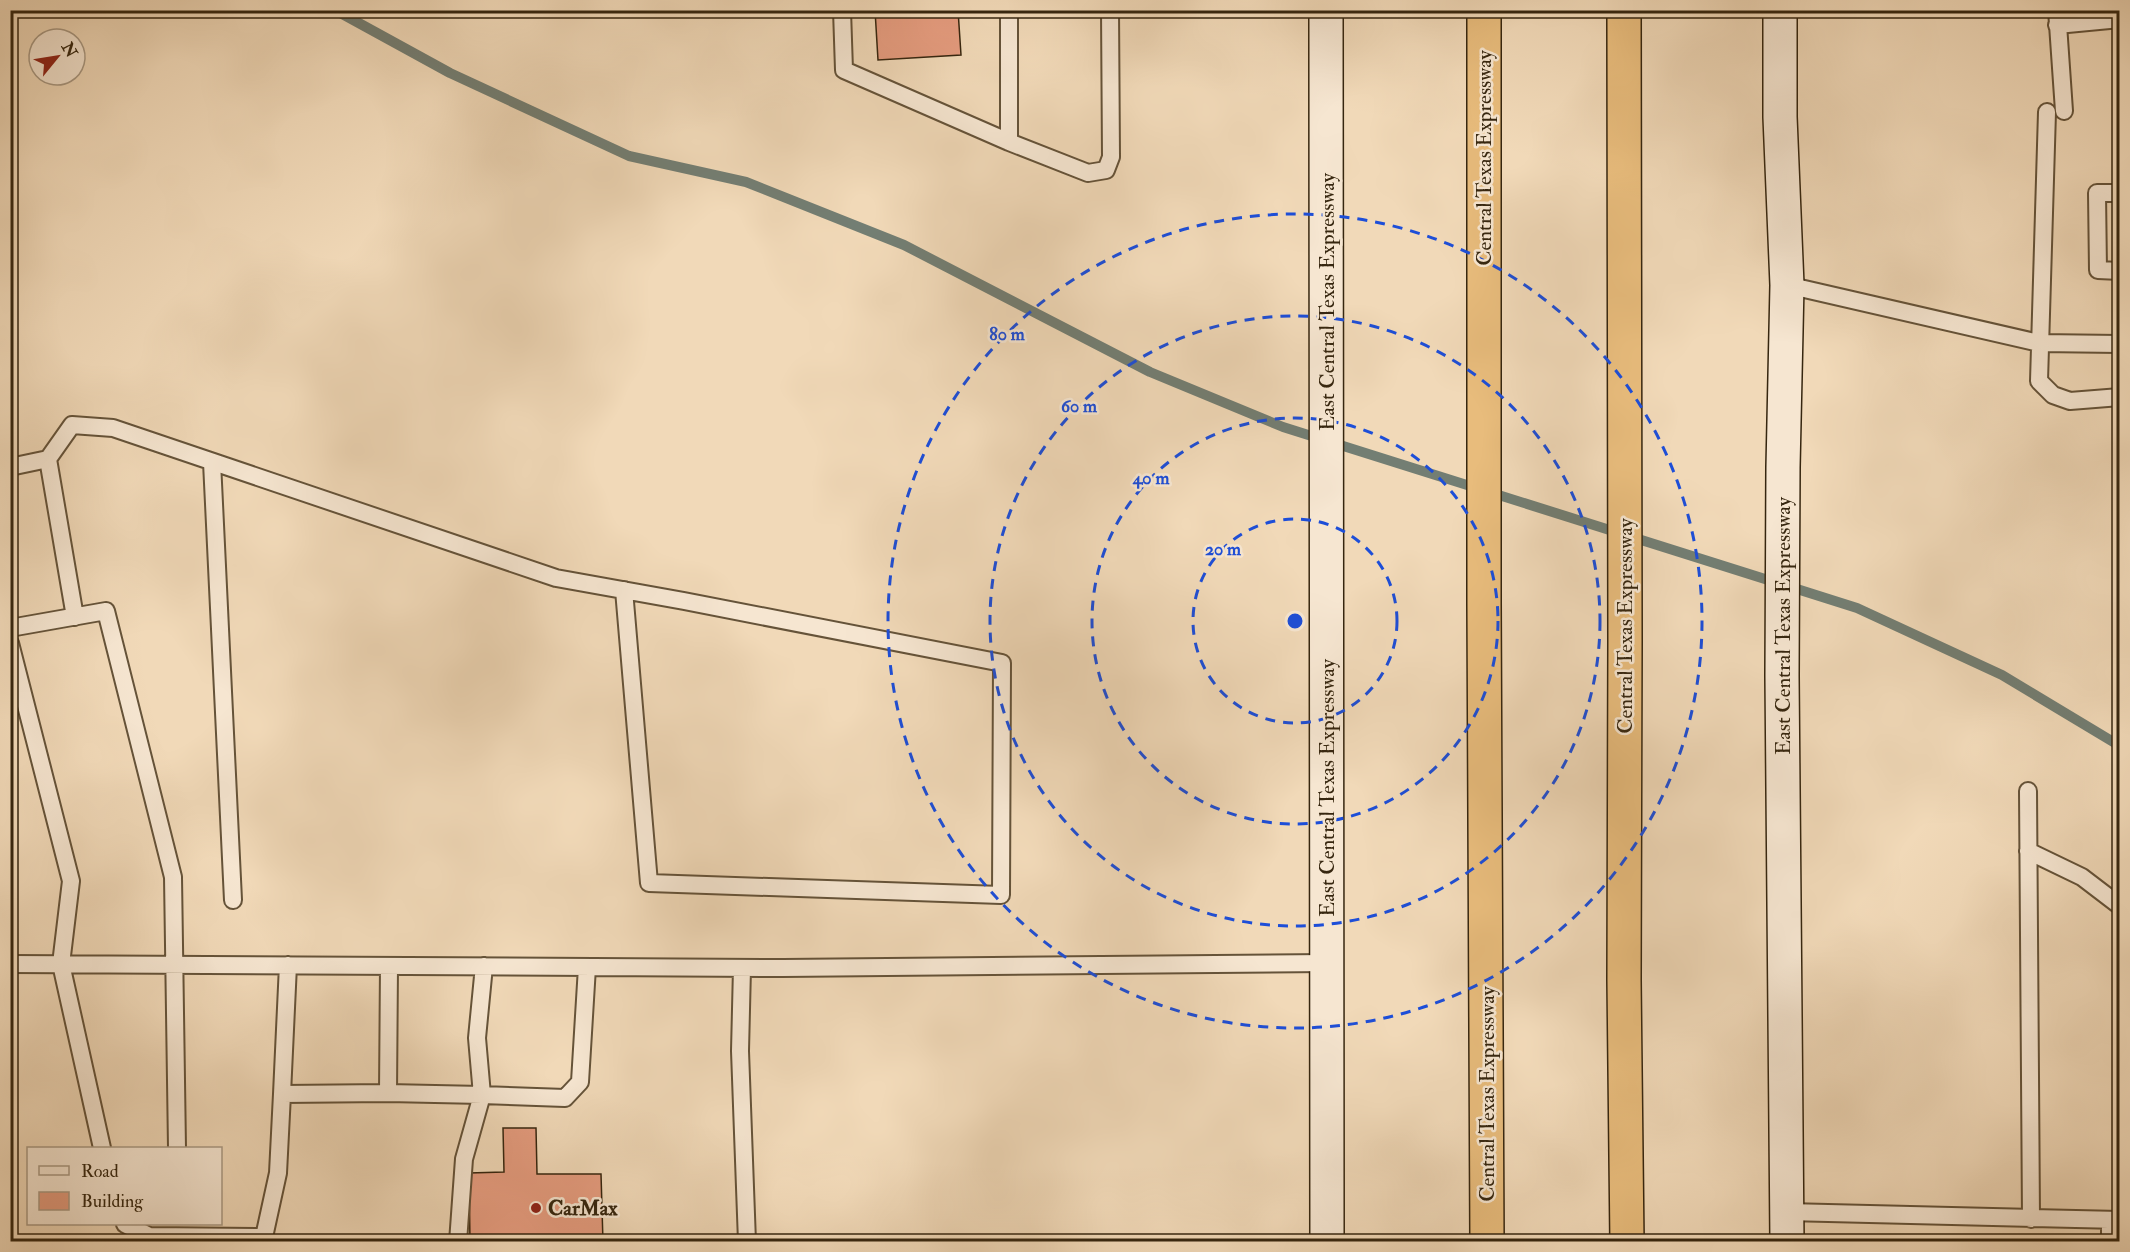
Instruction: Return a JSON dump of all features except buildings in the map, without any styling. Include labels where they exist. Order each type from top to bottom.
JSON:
[{"type":"highway","name":"Central Texas Expressway","points":[[1484,10],[1484,603],[1488,1242]]},
{"type":"highway","name":"Central Texas Expressway","points":[[1624,10],[1624,980],[1627,1242]]},
{"type":"main road","name":"East Central Texas Expressway","points":[[1326,10],[1327,1242]]},
{"type":"main road","name":"East Central Texas Expressway","points":[[1780,10],[1780,117],[1787,285],[1782,676],[1787,1227]]},
{"type":"lane","points":[[842,10],[844,70],[1009,142],[1088,173],[1106,170],[1111,157],[1110,10]]},
{"type":"lane","points":[[1009,10],[1009,142]]},
{"type":"lane","points":[[2120,19],[2057,18],[2056,111],[2039,343],[2039,381],[2053,395],[2070,401],[2120,398]]},
{"type":"lane","points":[[2120,194],[2097,193],[2098,270],[2120,271]]},
{"type":"lane","points":[[1787,285],[2039,343],[2120,344]]},
{"type":"lane","points":[[10,467],[48,459],[72,425],[113,428],[556,578],[1002,663],[1001,895],[650,883],[624,591]]},
{"type":"lane","points":[[48,459],[75,616]]},
{"type":"lane","points":[[212,462],[233,900]]},
{"type":"lane","points":[[10,628],[106,611],[173,877],[177,1147]]},
{"type":"lane","points":[[10,643],[71,881],[61,964],[102,1147]]},
{"type":"lane","points":[[2028,791],[2031,1219]]},
{"type":"lane","points":[[2028,851],[2082,877],[2120,906]]},
{"type":"lane","points":[[10,964],[742,968],[1328,963]]},
{"type":"lane","points":[[127,1225],[148,1236],[178,1230],[264,1237],[278,1173],[288,965]]},
{"type":"lane","points":[[388,1093],[389,966]]},
{"type":"lane","points":[[458,1242],[464,1159],[482,1095],[477,1038],[484,966]]},
{"type":"lane","points":[[282,1094],[388,1093],[565,1098],[580,1082],[587,967]]},
{"type":"lane","points":[[742,968],[740,1051],[747,1242]]},
{"type":"lane","points":[[1787,1227],[2031,1219],[2115,1220],[2111,1241]]},
{"type":"waterway","points":[[335,10],[450,73],[629,156],[746,182],[904,245],[1150,372],[1283,427],[1857,608],[2002,675],[2120,746]]},
{"type":"place","name":"CarMax","points":[[536,1208]]}]
